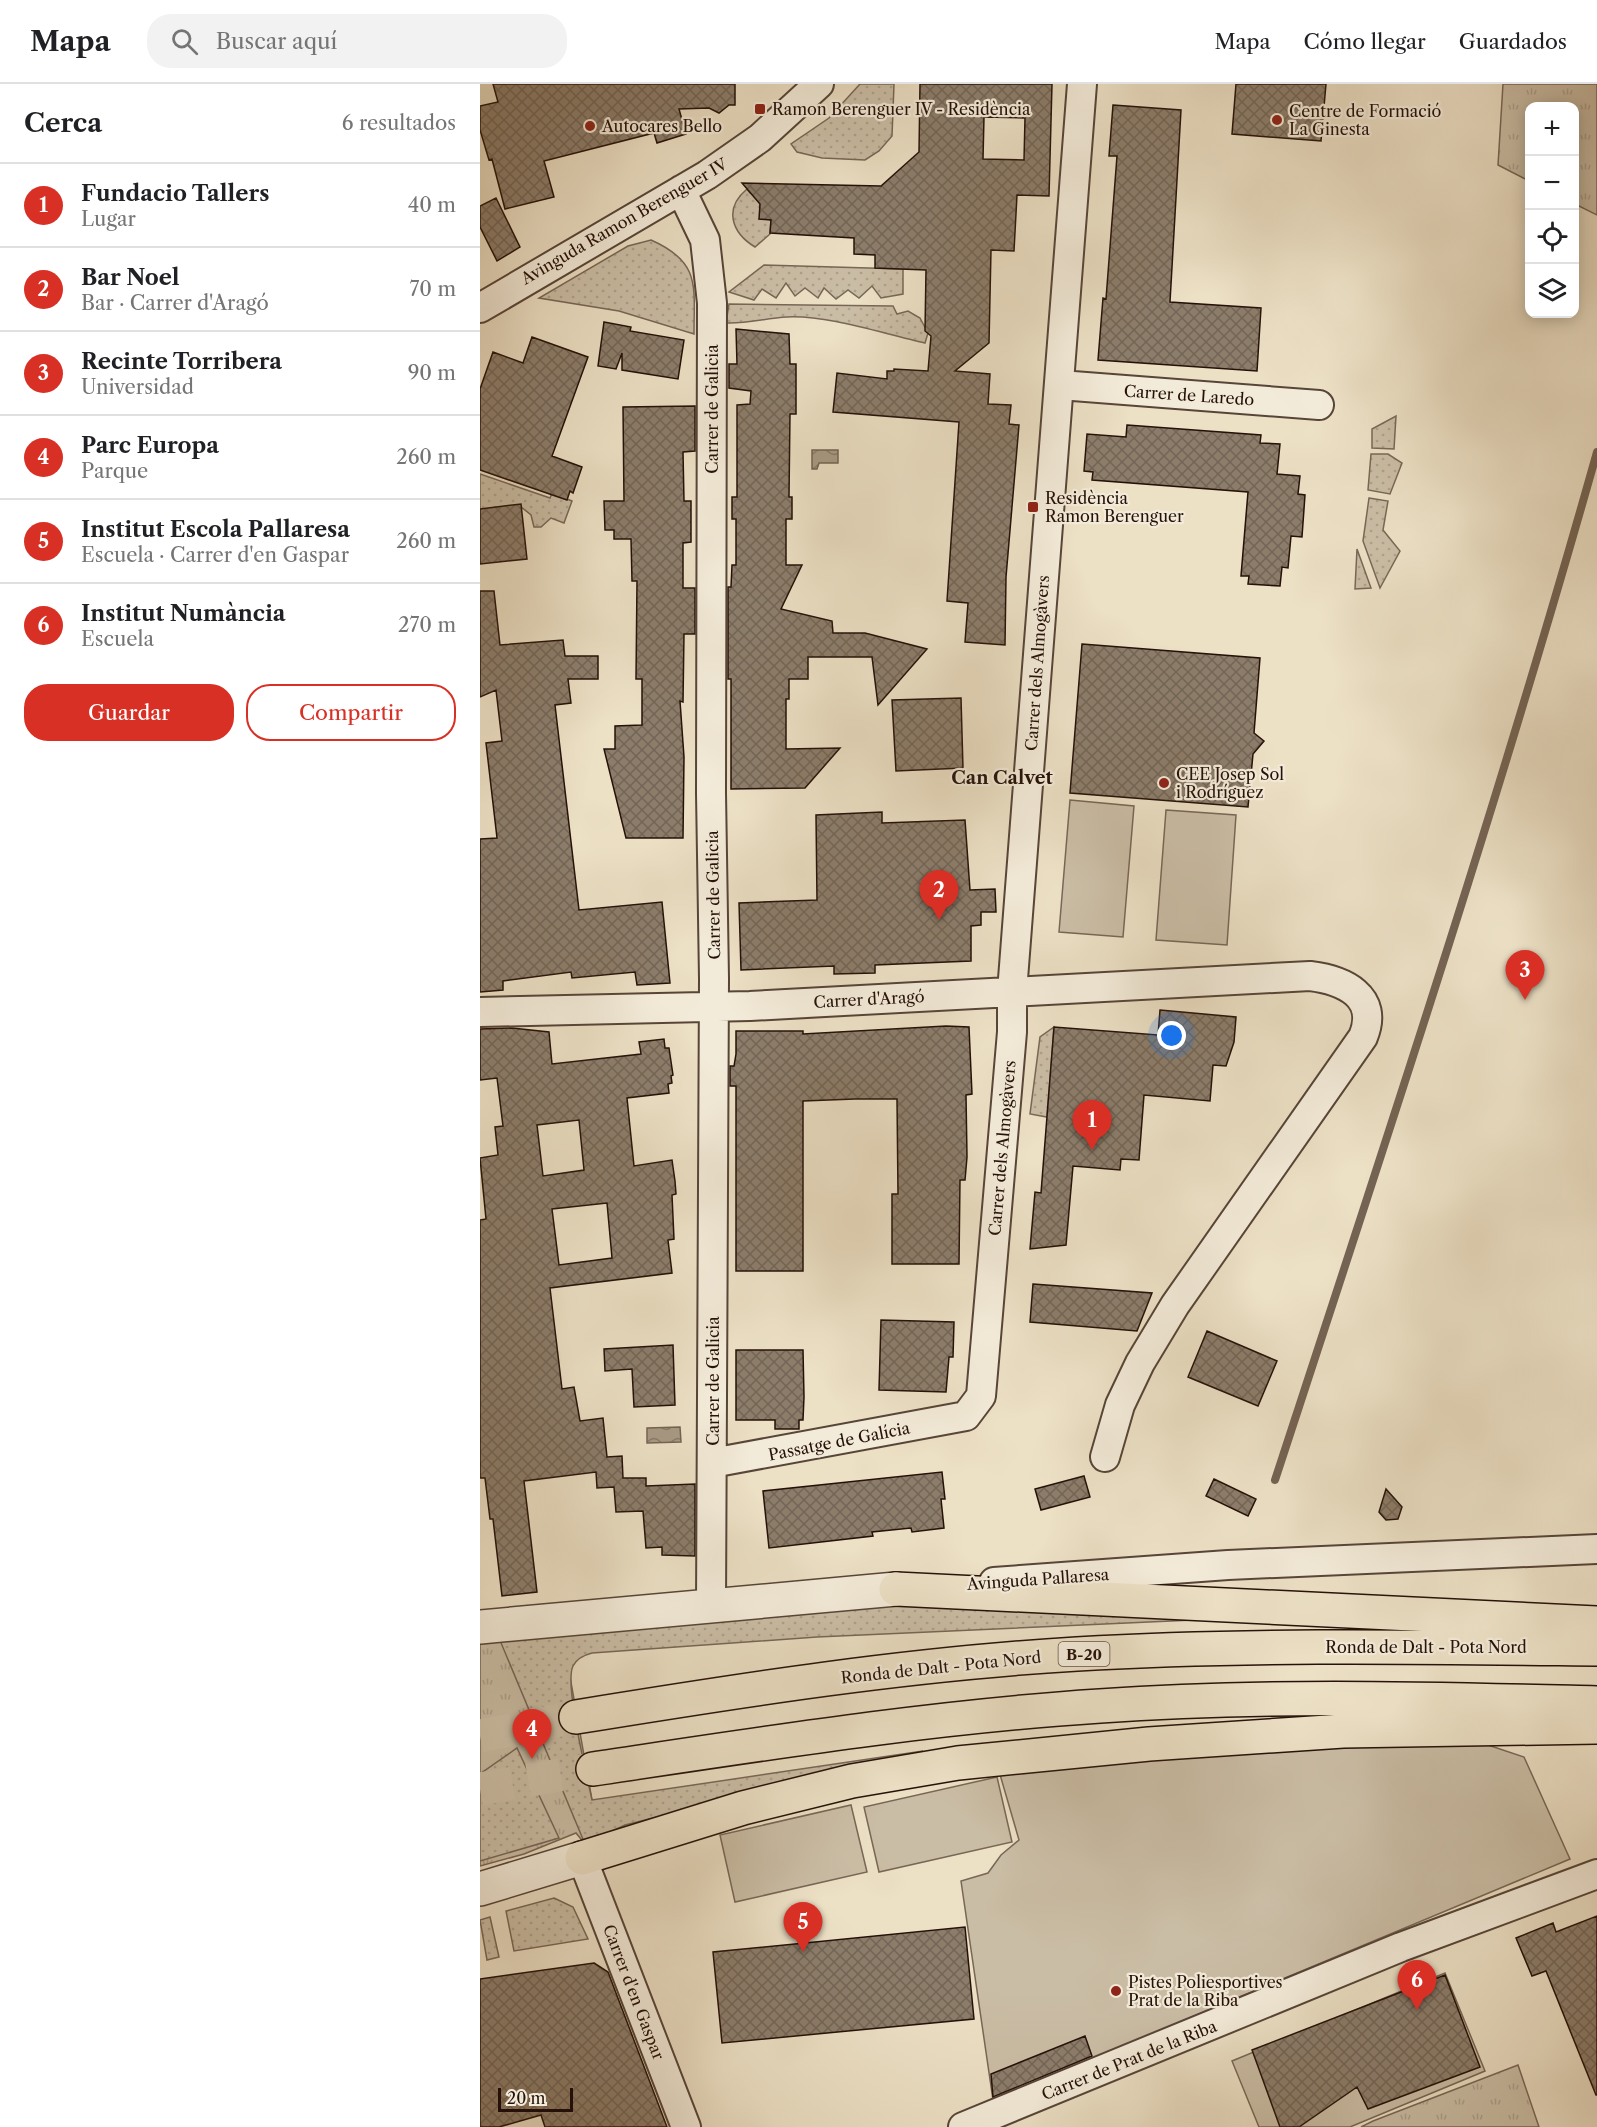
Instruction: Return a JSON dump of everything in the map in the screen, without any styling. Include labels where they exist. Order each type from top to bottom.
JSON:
[{"type":"highway","points":[[896,1589],[1597,1623]]},
{"type":"highway","name":"Ronda de Dalt - Pota Nord","points":[[576,1717],[784,1684],[938,1666],[1074,1654],[1191,1648],[1330,1646],[1597,1649]]},
{"type":"highway","points":[[592,1769],[874,1728],[1101,1706],[1355,1698],[1597,1702]]},
{"type":"highway","points":[[582,1858],[743,1808],[852,1781],[958,1763],[1149,1744],[1343,1731],[1597,1727]]},
{"type":"street","name":"Avinguda Ramon Berenguer IV","points":[[480,308],[708,175],[760,138],[819,84]]},
{"type":"street","name":"Carrer dels Almogàvers","points":[[966,1416],[981,1396],[1012,1032],[1012,992],[1082,84]]},
{"type":"street","name":"Carrer de Galicia","points":[[681,190],[705,240],[712,303],[714,1007],[711,1606]]},
{"type":"street","name":"Carrer de Laredo","points":[[1060,385],[1319,405]]},
{"type":"street","name":"Carrer d'Aragó","points":[[480,1012],[714,1007],[1310,976],[1331,978],[1347,985],[1359,996],[1366,1012],[1367,1027],[1349,1058],[1164,1322],[1120,1405],[1105,1457]]},
{"type":"street","name":"Passatge de Galícia","points":[[712,1463],[966,1416]]},
{"type":"street","name":"Avinguda Pallaresa","points":[[480,1627],[896,1589],[1228,1565],[1597,1549]]},
{"type":"street","points":[[480,1889],[582,1858]]},
{"type":"street","name":"Carrer d'en Gaspar","points":[[582,1858],[686,2127]]},
{"type":"street","name":"Carrer de Prat de la Riba","points":[[963,2127],[1401,1947],[1597,1874]]},
{"type":"green space","points":[[860,84],[894,84],[892,136],[879,151],[865,160],[822,158],[797,152],[791,144],[829,118]]},
{"type":"green space","points":[[1503,84],[1597,84],[1597,215],[1579,206],[1579,102],[1525,102],[1525,179],[1498,165]]},
{"type":"green space","points":[[747,189],[750,193],[760,190],[760,216],[771,220],[770,234],[755,247],[741,235],[733,220],[735,205]]},
{"type":"green space","points":[[651,240],[679,257],[687,267],[694,289],[694,334],[619,311],[539,298],[628,246]]},
{"type":"green space","points":[[764,265],[903,269],[903,294],[881,298],[872,286],[859,298],[848,290],[836,299],[824,288],[818,298],[805,288],[795,296],[786,283],[776,298],[762,289],[754,300],[729,292]]},
{"type":"green space","points":[[729,304],[893,306],[897,314],[908,311],[920,318],[928,333],[925,343],[838,322],[803,317],[726,323]]},
{"type":"green space","points":[[1396,416],[1394,449],[1372,448],[1372,429]]},
{"type":"green space","points":[[1371,454],[1388,454],[1402,463],[1390,494],[1368,490]]},
{"type":"green space","points":[[480,474],[550,498],[552,493],[572,501],[564,523],[551,518],[541,527],[534,527],[531,515],[520,506],[480,510]]},
{"type":"green space","points":[[1369,498],[1388,501],[1383,530],[1400,551],[1380,588],[1363,541]]},
{"type":"green space","points":[[1357,549],[1371,588],[1355,589]]},
{"type":"green space","points":[[1070,800],[1134,806],[1123,937],[1059,932]]},
{"type":"green space","points":[[1166,810],[1236,815],[1227,945],[1156,940]]},
{"type":"green space","points":[[1054,1027],[1047,1117],[1030,1114],[1040,1037]]},
{"type":"green space","points":[[895,1603],[1194,1610],[1193,1620],[817,1637],[586,1655],[573,1666],[571,1691],[592,1800],[923,1751],[625,1825],[585,1844],[499,1638]]},
{"type":"green space","points":[[562,1632],[592,1800],[585,1844],[576,1833],[524,1854],[480,1866],[480,1640]]},
{"type":"green space","name":"Pistes Poliesportives Prat de la Riba","points":[[1479,1742],[1524,1757],[1570,1859],[993,2100],[961,1881],[988,1873],[1001,1855],[1019,1840],[999,1771],[1226,1746]]},
{"type":"green space","points":[[517,1748],[559,1838],[480,1861],[480,1774]]},
{"type":"green space","points":[[997,1777],[1012,1842],[879,1872],[864,1807]]},
{"type":"green space","points":[[851,1805],[867,1872],[735,1902],[720,1835]]},
{"type":"green space","points":[[554,1898],[573,1907],[588,1939],[514,1951],[506,1911]]},
{"type":"green space","points":[[490,1917],[499,1957],[487,1960],[480,1920]]},
{"type":"green space","points":[[1445,1973],[1485,2071],[1350,2127],[1259,2127],[1232,2061]]},
{"type":"green space","points":[[1518,2065],[1539,2127],[1361,2127],[1373,2121]]},
{"type":"water","points":[[812,450],[838,450],[838,463],[819,463],[817,469],[812,469]]},
{"type":"water","points":[[680,1427],[681,1442],[647,1443],[647,1428]]},
{"type":"building","points":[[493,84],[735,84],[735,105],[729,105],[719,113],[709,108],[679,109],[686,134],[657,143],[654,133],[544,161],[554,197],[505,209],[492,159],[489,160],[480,130],[480,106],[498,102]]},
{"type":"building","points":[[920,84],[1052,84],[1049,196],[1017,195],[1014,251],[991,250],[989,343],[955,371],[990,374],[988,404],[1011,405],[1009,424],[1019,425],[1006,577],[1005,645],[965,642],[968,603],[947,601],[959,422],[833,412],[837,373],[887,379],[887,371],[894,371],[894,369],[928,371],[931,336],[925,331],[926,270],[875,268],[875,255],[854,254],[854,238],[770,233],[771,220],[759,219],[760,204],[742,183],[881,186],[919,152]],"holes":[[[984,117],[1025,118],[1024,160],[983,159]]]},
{"type":"building","points":[[1236,84],[1326,84],[1321,141],[1232,134]]},
{"type":"building","points":[[1113,105],[1181,110],[1170,302],[1261,308],[1257,371],[1098,360],[1103,298],[1106,299],[1117,156],[1109,156]]},
{"type":"building","points":[[496,198],[520,247],[497,261],[480,227],[480,206]]},
{"type":"building","points":[[604,322],[631,327],[630,331],[684,340],[678,379],[622,370],[622,353],[616,369],[598,366]]},
{"type":"building","points":[[736,329],[789,334],[790,364],[796,364],[796,414],[790,414],[789,497],[792,497],[792,519],[786,519],[786,565],[802,565],[781,609],[832,621],[833,633],[865,633],[927,649],[878,705],[872,657],[808,657],[808,679],[789,679],[789,699],[786,699],[786,749],[840,748],[805,788],[731,789],[728,587],[731,587],[732,565],[736,565],[736,519],[732,519],[732,497],[737,497],[737,405],[750,404],[751,391],[729,388],[729,364],[737,364]]},
{"type":"building","points":[[532,337],[588,357],[552,456],[582,467],[573,493],[570,491],[567,500],[480,470],[480,389],[493,352],[523,363]]},
{"type":"building","points":[[695,406],[695,451],[683,452],[684,501],[691,501],[691,542],[683,543],[683,588],[695,588],[695,634],[684,634],[683,702],[680,701],[684,757],[683,838],[626,838],[604,749],[615,749],[615,726],[642,725],[642,679],[636,679],[637,581],[632,581],[631,539],[614,539],[614,530],[605,530],[604,501],[624,501],[623,407]]},
{"type":"building","points":[[1127,425],[1261,435],[1260,443],[1280,444],[1277,474],[1300,476],[1298,494],[1305,495],[1302,537],[1291,536],[1288,568],[1282,567],[1280,586],[1248,584],[1249,576],[1241,576],[1248,492],[1092,480],[1093,472],[1084,471],[1087,434],[1126,437]]},
{"type":"building","points":[[521,504],[527,559],[480,564],[480,509]]},
{"type":"building","points":[[480,591],[494,591],[500,645],[563,640],[565,656],[598,656],[598,679],[568,679],[571,703],[555,705],[579,910],[662,902],[670,983],[637,985],[635,972],[572,978],[571,972],[503,981],[503,990],[480,992],[480,839],[497,838],[486,743],[502,741],[496,690],[480,697]]},
{"type":"building","points":[[1082,644],[1260,658],[1254,733],[1264,741],[1253,754],[1248,807],[1070,793]]},
{"type":"building","points":[[961,698],[963,768],[896,771],[892,700]]},
{"type":"building","points":[[882,812],[882,823],[965,820],[970,890],[995,889],[996,912],[981,912],[981,925],[971,926],[971,961],[875,965],[875,973],[834,974],[834,966],[741,970],[739,903],[817,900],[816,815]]},
{"type":"building","points":[[1160,1010],[1236,1017],[1234,1042],[1226,1066],[1213,1065],[1210,1101],[1144,1095],[1139,1160],[1121,1159],[1120,1170],[1073,1166],[1066,1245],[1030,1249],[1035,1192],[1041,1193],[1054,1027],[1158,1035]]},
{"type":"building","points":[[946,1026],[969,1027],[972,1094],[966,1095],[967,1157],[965,1180],[960,1180],[959,1264],[892,1264],[892,1194],[898,1194],[897,1099],[855,1099],[803,1101],[803,1271],[736,1271],[736,1086],[730,1086],[730,1066],[734,1066],[736,1031],[803,1031],[803,1034]]},
{"type":"building","points":[[512,1028],[549,1032],[552,1064],[641,1054],[639,1042],[664,1039],[665,1048],[669,1048],[673,1075],[671,1076],[672,1083],[668,1084],[669,1093],[627,1098],[634,1166],[672,1160],[676,1194],[672,1195],[674,1239],[668,1240],[672,1273],[550,1288],[562,1389],[574,1387],[580,1421],[603,1418],[607,1457],[622,1456],[623,1478],[646,1478],[646,1486],[695,1484],[695,1556],[662,1555],[662,1547],[646,1548],[643,1511],[616,1512],[614,1487],[597,1488],[596,1472],[524,1481],[537,1592],[502,1596],[493,1519],[490,1519],[485,1478],[480,1478],[480,1220],[486,1219],[480,1158],[498,1155],[495,1127],[503,1126],[497,1078],[480,1080],[480,1029]],"holes":[[[579,1120],[584,1170],[543,1176],[537,1125]],[[607,1203],[612,1258],[559,1265],[552,1209]]]},
{"type":"building","points":[[1033,1284],[1152,1293],[1137,1331],[1030,1322]]},
{"type":"building","points":[[881,1320],[954,1322],[953,1357],[949,1357],[946,1392],[879,1390]]},
{"type":"building","points":[[1207,1331],[1277,1361],[1258,1406],[1188,1377]]},
{"type":"building","points":[[673,1345],[675,1405],[634,1407],[632,1369],[605,1371],[604,1349]]},
{"type":"building","points":[[736,1350],[803,1350],[803,1420],[799,1420],[799,1429],[775,1429],[775,1420],[736,1420]]},
{"type":"building","points":[[942,1472],[945,1499],[941,1499],[944,1528],[912,1532],[911,1528],[872,1532],[873,1536],[769,1548],[763,1491]]},
{"type":"building","points":[[1084,1476],[1090,1497],[1041,1510],[1035,1489]]},
{"type":"building","points":[[1214,1479],[1256,1499],[1248,1516],[1206,1496]]},
{"type":"building","points":[[1386,1489],[1402,1507],[1398,1519],[1386,1520],[1379,1512]]},
{"type":"building","points":[[1597,1916],[1596,2095],[1546,1971],[1532,1976],[1516,1938],[1553,1923],[1556,1932]]},
{"type":"building","points":[[965,1927],[974,2019],[722,2043],[713,1952]]},
{"type":"building","points":[[594,1963],[608,1972],[667,2127],[545,2127],[541,2115],[499,2127],[480,2127],[480,1979]]},
{"type":"building","points":[[1445,1975],[1480,2067],[1368,2109],[1357,2087],[1299,2127],[1280,2127],[1252,2050]]},
{"type":"building","points":[[1085,2036],[1092,2056],[993,2097],[991,2074]]},
{"type":"waterway","points":[[1275,1480],[1482,839],[1597,452]]},
{"type":"tunnel","points":[[480,1736],[576,1717]]},
{"type":"tunnel","points":[[480,1789],[593,1769]]},
{"type":"place","name":"Ramon Berenguer IV - Residència","points":[[760,109]]},
{"type":"place","name":"Centre de Formació La Ginesta","points":[[1277,120]]},
{"type":"place","name":"Autocares Bello","points":[[590,126]]},
{"type":"place","name":"Residència Ramon Berenguer","points":[[1033,507]]},
{"type":"place","name":"CEE Josep Sol i Rodríguez","points":[[1164,783]]},
{"type":"place","name":"Bar Noel","points":[[939,920]]},
{"type":"place","name":"Recinte Torribera","points":[[1525,1000]]},
{"type":"place","name":"Fundacio Tallers","points":[[1092,1150]]},
{"type":"place","name":"Parc Europa","points":[[532,1759]]},
{"type":"place","name":"Institut Escola Pallaresa","points":[[803,1952]]},
{"type":"place","name":"Pistes Poliesportives Prat de la Riba","points":[[1116,1991]]},
{"type":"place","name":"Institut Numància","points":[[1417,2010]]},
{"type":"district","name":"Can Calvet","points":[[1002,778]]}]
